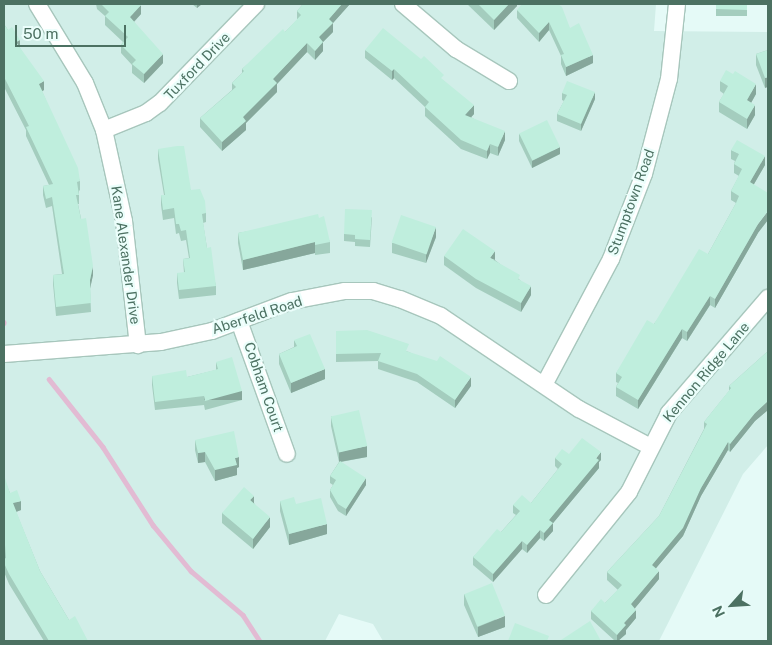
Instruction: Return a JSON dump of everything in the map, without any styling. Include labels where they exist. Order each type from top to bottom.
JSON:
[{"type":"street","name":"Kane Alexander Drive","points":[[37,4],[84,83],[104,130],[124,220],[138,345]]},
{"type":"street","name":"Tuxford Drive","points":[[104,130],[146,113],[160,103],[256,4]]},
{"type":"street","points":[[403,4],[456,49],[509,81]]},
{"type":"street","name":"Stumptown Road","points":[[544,385],[611,259],[644,174],[669,79],[677,4]]},
{"type":"street","name":"Aberfeld Road","points":[[4,354],[138,345],[191,336],[239,321],[292,301],[345,292],[373,292],[400,299],[441,316],[607,426],[650,446]]},
{"type":"street","name":"Kennon Ridge Lane","points":[[546,595],[630,492],[650,446],[668,413],[768,298]]},
{"type":"street","name":"Cobham Court","points":[[239,321],[286,454]]},
{"type":"shaded area","points":[[4,4],[656,4],[654,31],[768,32],[768,445],[743,474],[659,641],[383,641],[373,624],[339,614],[325,641],[4,641]]},
{"type":"building","points":[[101,4],[141,5],[130,17],[163,54],[144,74],[132,64],[136,60],[121,45],[128,37],[105,16],[109,12]]},
{"type":"building","points":[[303,4],[342,4],[329,19],[333,23],[319,37],[323,42],[315,51],[307,43],[273,79],[277,83],[243,117],[246,121],[222,142],[200,118],[236,87],[232,83],[244,71],[242,69],[283,29],[285,32],[301,15],[297,11]]},
{"type":"building","points":[[478,4],[509,4],[494,20]]},
{"type":"building","points":[[522,4],[558,4],[562,7],[570,28],[579,23],[593,55],[566,67],[561,55],[564,54],[549,22],[539,33],[517,10]]},
{"type":"building","points":[[716,4],[747,4],[747,10],[716,9]]},
{"type":"building","points":[[4,24],[8,30],[12,27],[20,40],[16,42],[44,81],[39,84],[78,168],[80,181],[77,182],[79,195],[76,195],[81,219],[86,218],[93,266],[90,280],[91,303],[56,307],[53,275],[64,274],[52,197],[46,199],[43,186],[53,184],[26,127],[29,126],[4,77]]},
{"type":"building","points":[[383,28],[421,59],[424,56],[444,75],[441,78],[474,105],[465,115],[505,131],[498,147],[490,144],[487,151],[461,140],[425,107],[429,102],[394,69],[392,71],[365,50]]},
{"type":"building","points":[[768,50],[768,77],[765,78],[756,54]]},
{"type":"building","points":[[726,70],[733,74],[735,71],[756,84],[747,100],[755,105],[747,119],[719,102],[728,86],[720,81]]},
{"type":"building","points":[[567,81],[595,92],[581,124],[557,114],[567,95],[562,93]]},
{"type":"building","points":[[547,120],[560,147],[532,161],[519,134]]},
{"type":"building","points":[[737,140],[765,156],[750,182],[768,193],[768,211],[758,224],[715,299],[710,296],[687,332],[682,329],[638,400],[616,387],[622,377],[616,373],[647,320],[654,324],[699,249],[708,254],[736,203],[739,196],[731,191],[742,169],[734,164],[739,154],[731,150]]},
{"type":"building","points":[[184,146],[191,190],[200,189],[205,201],[206,213],[202,214],[207,248],[211,247],[216,286],[179,290],[177,273],[185,272],[183,259],[190,258],[186,230],[181,231],[179,224],[176,224],[174,208],[163,210],[161,195],[165,195],[158,149]]},
{"type":"building","points":[[345,209],[372,210],[370,240],[355,239],[355,235],[344,234]]},
{"type":"building","points":[[318,214],[319,218],[324,216],[330,242],[315,245],[315,242],[243,260],[238,233]]},
{"type":"building","points":[[401,215],[436,227],[427,254],[392,242]]},
{"type":"building","points":[[463,229],[495,251],[490,258],[520,275],[518,279],[531,286],[521,303],[476,279],[444,256]]},
{"type":"building","points":[[367,330],[409,344],[406,351],[437,361],[440,356],[471,377],[455,400],[417,374],[378,361],[381,353],[336,354],[336,331]]},
{"type":"building","points":[[310,334],[325,369],[291,383],[279,354],[297,346],[294,340]]},
{"type":"building","points":[[768,351],[768,401],[755,413],[730,444],[728,442],[701,488],[683,528],[652,565],[659,571],[631,604],[636,610],[624,623],[626,625],[617,635],[591,611],[601,599],[605,603],[622,585],[607,572],[659,516],[707,424],[704,422],[731,388],[729,386]]},
{"type":"building","points":[[232,357],[242,391],[205,401],[204,396],[155,402],[152,376],[186,370],[187,377],[218,369],[216,362]]},
{"type":"building","points":[[359,410],[367,446],[339,453],[331,417]]},
{"type":"building","points":[[234,431],[239,457],[235,458],[237,465],[215,470],[205,452],[198,453],[195,440]]},
{"type":"building","points":[[582,438],[601,452],[596,458],[599,460],[549,520],[553,523],[544,533],[540,530],[527,545],[522,541],[493,574],[473,557],[497,529],[501,532],[520,511],[513,505],[522,495],[531,503],[562,464],[555,458],[562,449],[569,454]]},
{"type":"building","points":[[340,461],[366,478],[346,509],[338,504],[330,490],[336,480],[330,476]]},
{"type":"building","points":[[5,478],[10,493],[17,490],[21,501],[13,503],[40,571],[69,620],[75,616],[88,641],[49,641],[9,574],[4,563],[6,558],[4,542]]},
{"type":"building","points":[[244,487],[254,496],[250,500],[270,517],[253,539],[222,513]]},
{"type":"building","points":[[294,497],[296,504],[321,498],[327,524],[289,534],[280,501]]},
{"type":"building","points":[[492,583],[505,615],[477,627],[464,594]]},
{"type":"building","points":[[590,621],[601,641],[561,640]]},
{"type":"building","points":[[515,623],[549,636],[547,641],[508,641]]},
{"type":"waterway","points":[[49,379],[103,447],[153,525],[191,571],[243,615],[260,641]]}]
